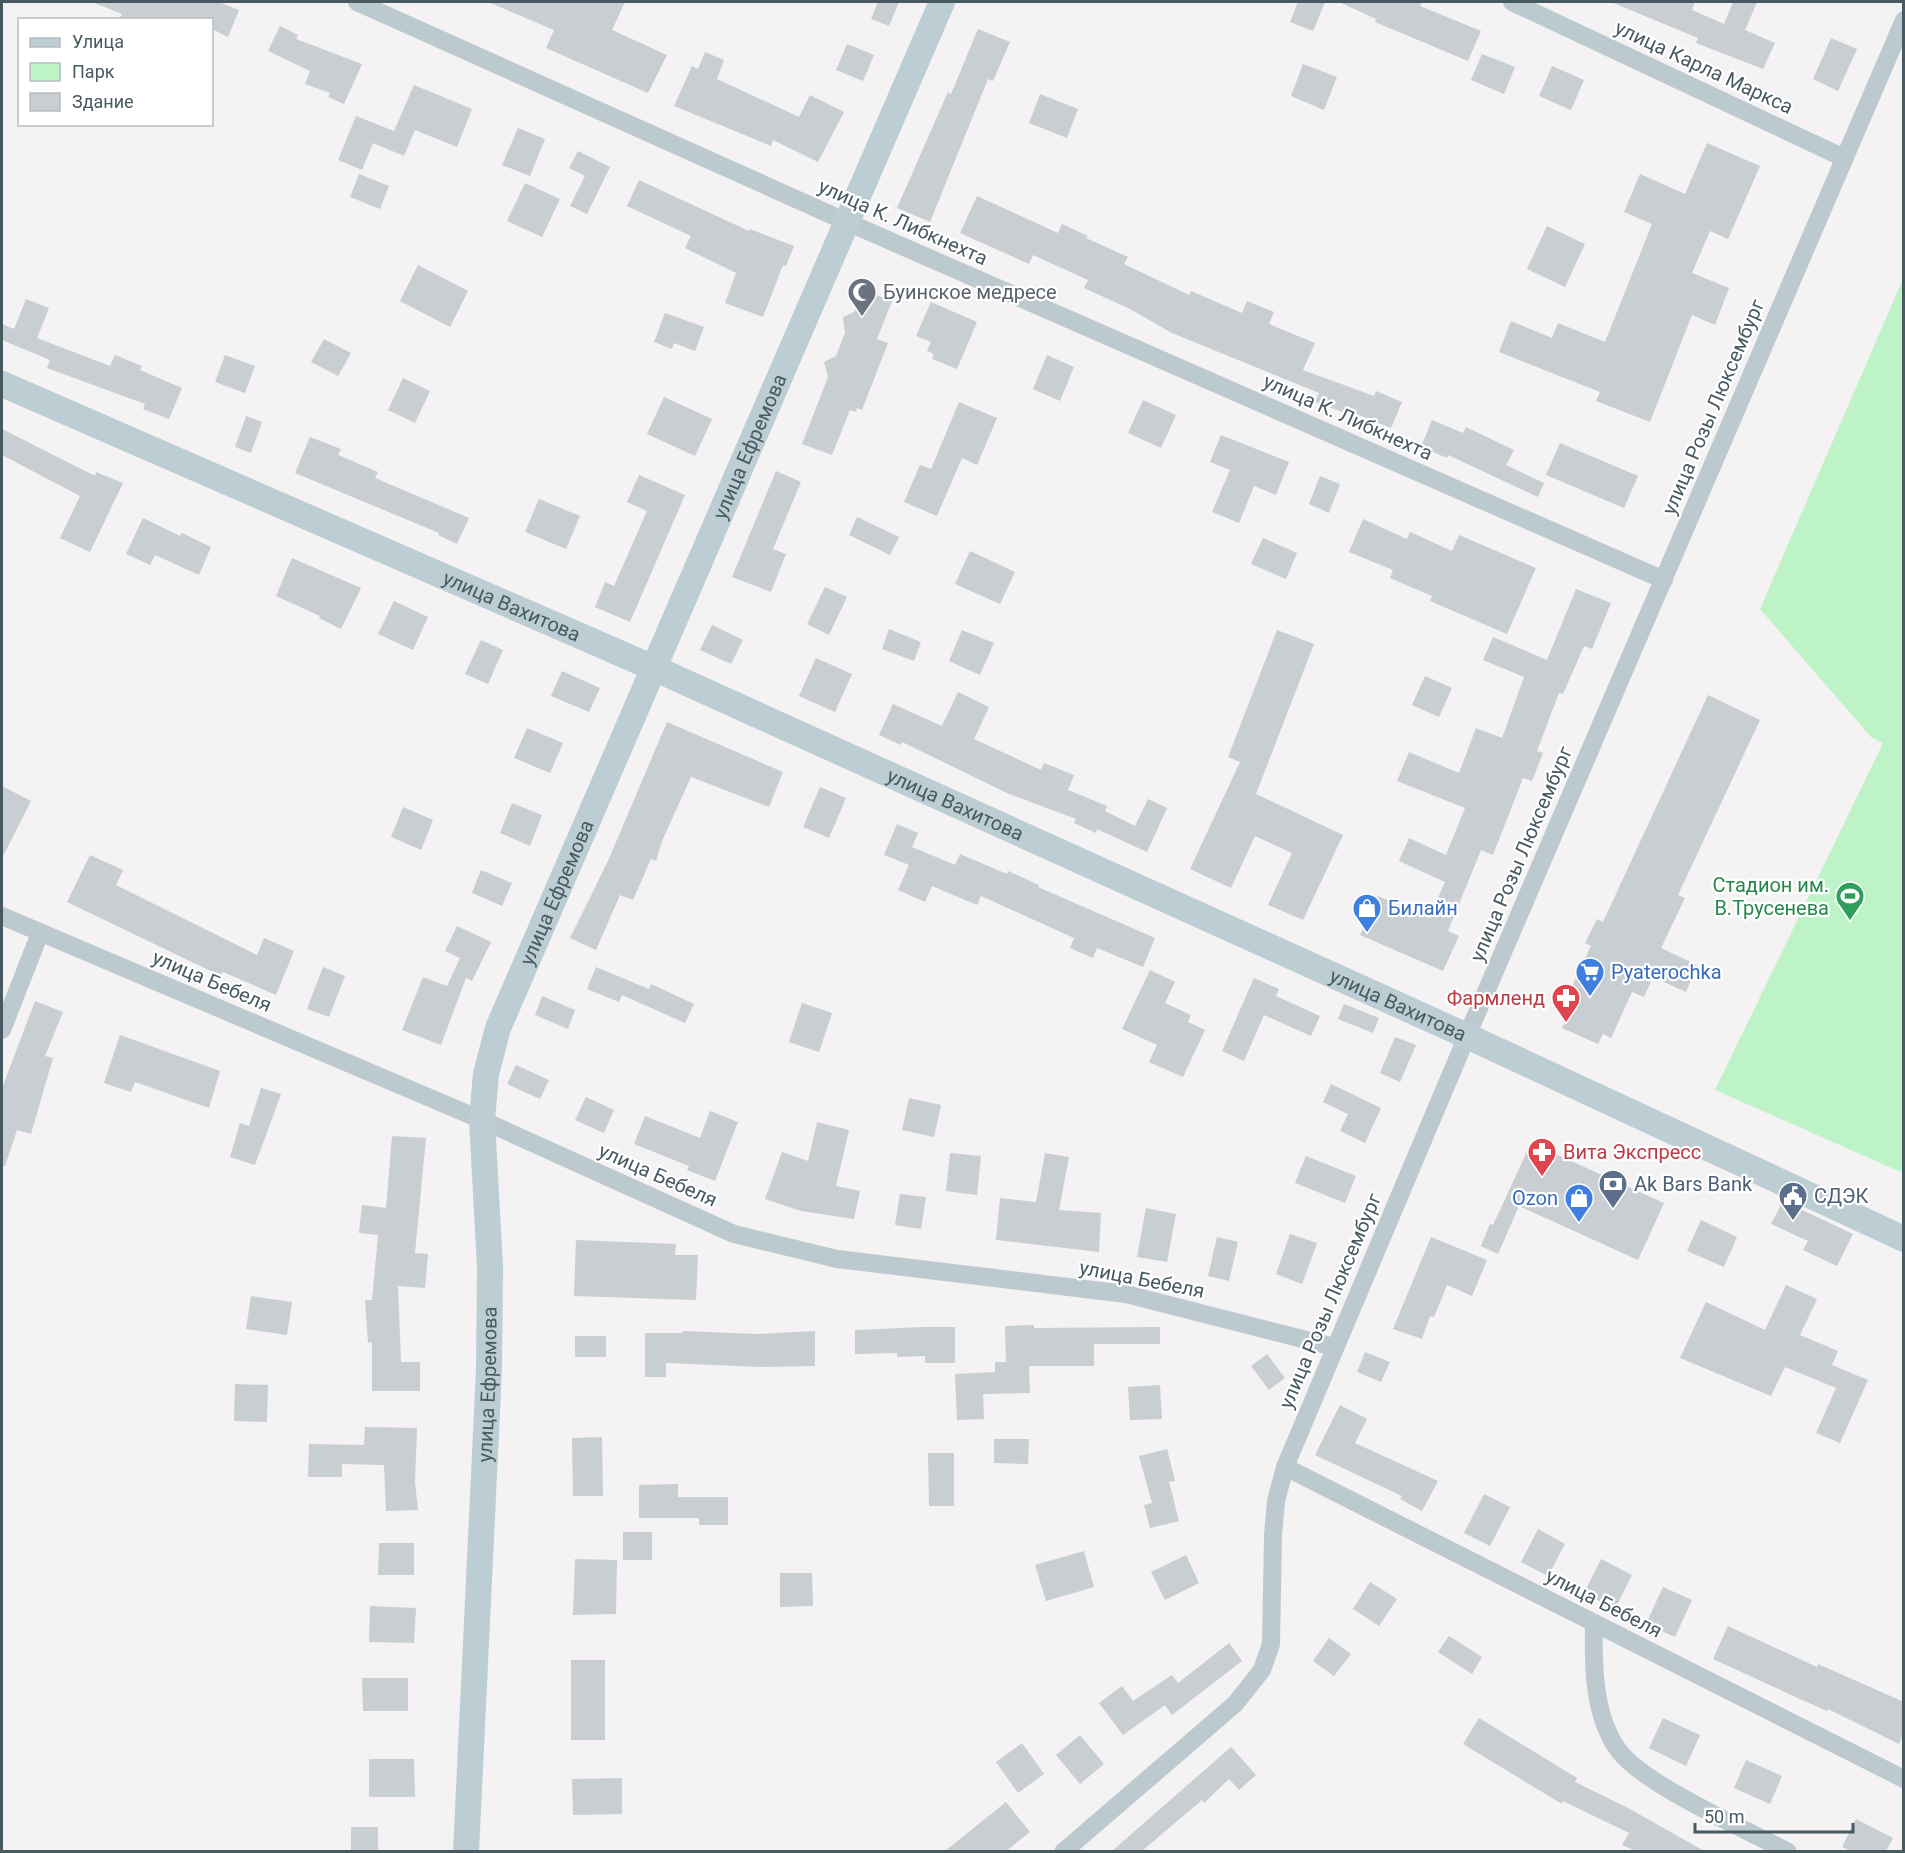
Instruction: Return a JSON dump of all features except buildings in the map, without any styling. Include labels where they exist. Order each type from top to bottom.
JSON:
[{"type":"main road","name":"улица Ефремова","points":[[466,1851],[489,1370],[490,1267],[482,1120],[486,1074],[498,1028],[656,669],[942,2]]},
{"type":"main road","name":"улица Вахитова","points":[[2,384],[656,669],[1467,1036],[1904,1239]]},
{"type":"street","name":"улица К. Либкнехта","points":[[357,2],[847,222],[1664,580]]},
{"type":"street","name":"улица Карла Маркса","points":[[1512,2],[1844,158]]},
{"type":"street","name":"улица Розы Люксембург","points":[[1063,1851],[1235,1704],[1262,1670],[1271,1644],[1273,1535],[1276,1501],[1285,1467],[1467,1036],[1904,20]]},
{"type":"street","name":"улица Бебеля","points":[[2,915],[482,1120],[734,1234],[837,1259],[1126,1294],[1334,1347]]},
{"type":"street","points":[[2,1030],[40,933]]},
{"type":"street","name":"улица Бебеля","points":[[1285,1467],[1904,1779]]},
{"type":"street","points":[[1594,1623],[1593,1665],[1602,1716],[1619,1751],[1651,1779],[1788,1851]]},
{"type":"green space","points":[[1903,279],[1903,1173],[1715,1090],[1883,743],[1871,737],[1760,609]]},
{"type":"place","name":"Буинское медресе","points":[[862,318]]},
{"type":"place","name":"Стадион им. В.Трусенева","points":[[1850,922]]},
{"type":"place","name":"Билайн","points":[[1367,934]]},
{"type":"place","name":"Pyaterochka","points":[[1590,998]]},
{"type":"place","name":"Фармленд","points":[[1566,1024]]},
{"type":"place","name":"Вита Экспресс","points":[[1542,1178]]},
{"type":"place","name":"Ak Bars Bank","points":[[1613,1210]]},
{"type":"place","name":"СДЭК","points":[[1793,1222]]},
{"type":"place","name":"Ozon","points":[[1579,1224]]}]
